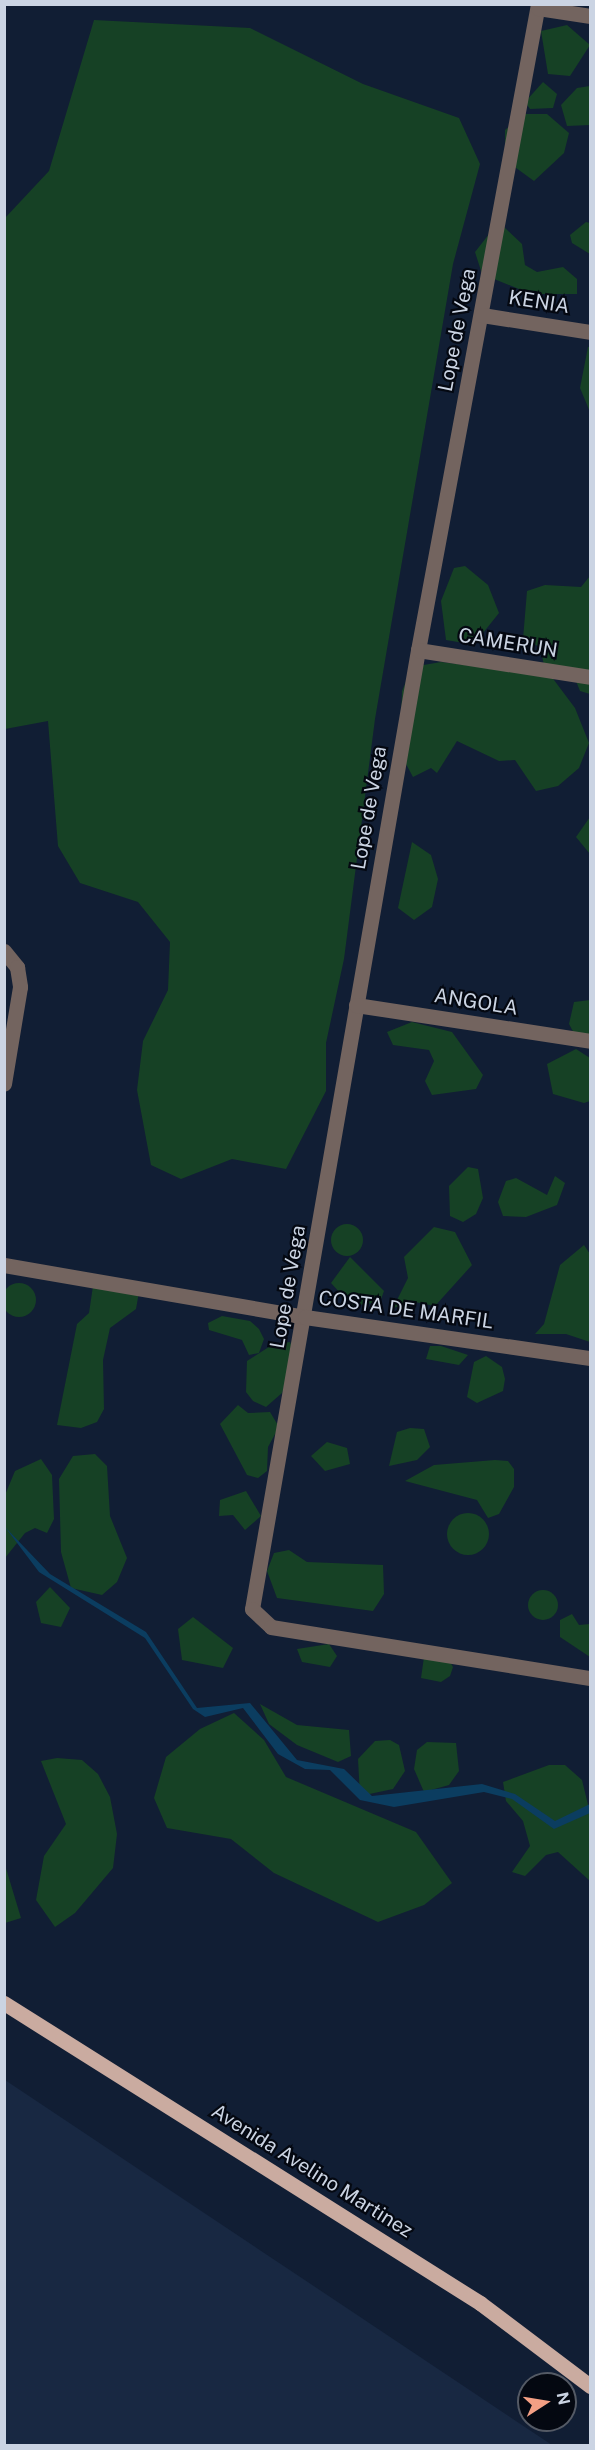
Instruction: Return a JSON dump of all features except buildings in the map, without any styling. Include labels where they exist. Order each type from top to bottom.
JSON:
[{"type":"main road","name":"Avenida Avelino Martinez","points":[[4,2002],[480,2302],[591,2386]]},
{"type":"street","points":[[538,6],[591,15]]},
{"type":"street","name":"Lope de Vega","points":[[538,6],[418,650],[356,1005],[305,1317],[252,1609],[259,1619],[271,1627],[591,1678]]},
{"type":"street","name":"KENIA","points":[[482,315],[591,332]]},
{"type":"street","name":"CAMERUN","points":[[418,650],[591,677]]},
{"type":"street","points":[[4,951],[17,967],[20,987],[4,1084]]},
{"type":"street","name":"ANGOLA","points":[[356,1005],[591,1041]]},
{"type":"street","name":"COSTA DE MARFIL","points":[[4,1265],[305,1317],[591,1358]]},
{"type":"shaded area","points":[[5,1527],[50,1574],[146,1632],[197,1708],[250,1703],[297,1760],[344,1769],[372,1796],[482,1784],[515,1794],[555,1821],[590,1804],[590,1813],[554,1829],[512,1799],[484,1792],[394,1807],[360,1800],[330,1770],[305,1769],[278,1754],[243,1708],[205,1717],[193,1709],[145,1638],[39,1572]]},
{"type":"shaded area","points":[[4,2080],[517,2422],[517,2432],[533,2432],[552,2445],[5,2445]]},
{"type":"green space","points":[[94,20],[250,28],[363,84],[459,118],[480,164],[453,264],[375,719],[344,959],[326,1043],[326,1091],[286,1169],[232,1159],[181,1179],[151,1165],[137,1090],[143,1041],[168,990],[170,942],[138,902],[80,883],[58,846],[48,721],[5,729],[5,218],[49,171]]},
{"type":"green space","points":[[567,25],[590,45],[570,76],[548,74],[541,31]]},
{"type":"green space","points":[[543,82],[557,94],[553,108],[530,109],[525,102]]},
{"type":"green space","points":[[590,86],[590,125],[567,126],[561,105],[577,88]]},
{"type":"green space","points":[[524,114],[547,114],[569,133],[564,153],[534,181],[512,165],[505,149],[505,130]]},
{"type":"green space","points":[[586,222],[590,223],[590,254],[572,243],[570,235]]},
{"type":"green space","points":[[504,227],[522,244],[525,265],[537,272],[563,267],[577,279],[577,294],[531,294],[482,274],[475,252],[493,229]]},
{"type":"green space","points":[[588,347],[590,347],[590,412],[580,388]]},
{"type":"green space","points":[[465,566],[488,585],[499,613],[479,638],[464,643],[446,640],[441,601],[454,568]]},
{"type":"green space","points":[[590,576],[590,694],[580,691],[572,671],[544,665],[540,647],[523,639],[527,591],[545,585],[581,587]]},
{"type":"green space","points":[[441,662],[551,676],[575,708],[589,743],[579,768],[558,786],[536,791],[515,760],[499,761],[457,741],[437,773],[431,768],[413,777],[400,753],[402,691],[412,667]]},
{"type":"green space","points":[[590,817],[590,854],[576,837]]},
{"type":"green space","points":[[412,842],[431,855],[438,879],[432,907],[414,920],[398,908]]},
{"type":"green space","points":[[590,1000],[590,1037],[576,1037],[569,1024],[574,1002]]},
{"type":"green space","points":[[412,1022],[452,1032],[483,1075],[476,1089],[432,1095],[425,1081],[434,1061],[429,1050],[393,1045],[387,1032]]},
{"type":"green space","points":[[576,1049],[590,1058],[590,1101],[584,1103],[553,1094],[547,1064]]},
{"type":"green space","points":[[468,1167],[478,1169],[483,1198],[476,1214],[463,1222],[450,1216],[449,1186]]},
{"type":"green space","points":[[555,1176],[565,1183],[557,1205],[526,1217],[503,1216],[498,1202],[506,1181],[516,1178],[547,1195]]},
{"type":"green space","points":[[347,1224],[358,1229],[363,1240],[358,1251],[347,1256],[336,1251],[331,1240],[336,1229]]},
{"type":"green space","points":[[434,1227],[455,1232],[472,1265],[435,1306],[415,1302],[393,1308],[408,1278],[404,1257]]},
{"type":"green space","points":[[584,1245],[590,1254],[590,1342],[566,1334],[535,1334],[544,1324],[560,1265]]},
{"type":"green space","points":[[350,1257],[384,1291],[380,1302],[352,1306],[331,1283]]},
{"type":"green space","points":[[19,1283],[31,1288],[36,1300],[31,1312],[19,1317],[7,1312],[2,1300],[7,1288]]},
{"type":"green space","points":[[93,1286],[139,1292],[136,1309],[110,1328],[103,1360],[104,1409],[97,1422],[81,1428],[57,1425],[77,1324],[89,1313]]},
{"type":"green space","points":[[222,1316],[250,1321],[259,1329],[264,1339],[259,1353],[249,1355],[242,1340],[209,1330],[208,1323]]},
{"type":"green space","points":[[290,1342],[295,1356],[282,1393],[266,1407],[253,1401],[246,1392],[247,1361],[272,1345]]},
{"type":"green space","points":[[430,1346],[441,1346],[468,1355],[459,1365],[426,1359]]},
{"type":"green space","points":[[486,1356],[502,1367],[505,1379],[503,1391],[477,1403],[467,1397],[474,1362]]},
{"type":"green space","points":[[238,1405],[248,1413],[270,1412],[279,1427],[268,1447],[267,1471],[258,1478],[247,1475],[220,1424]]},
{"type":"green space","points":[[410,1428],[424,1429],[430,1447],[417,1460],[389,1466],[397,1432]]},
{"type":"green space","points":[[327,1442],[347,1448],[350,1464],[325,1471],[311,1456]]},
{"type":"green space","points":[[95,1454],[107,1466],[110,1516],[127,1558],[117,1582],[102,1595],[71,1588],[61,1552],[59,1479],[73,1456]]},
{"type":"green space","points":[[41,1459],[52,1475],[54,1519],[47,1533],[35,1528],[25,1533],[5,1558],[5,1495],[15,1471]]},
{"type":"green space","points":[[508,1461],[514,1469],[514,1487],[499,1514],[488,1518],[477,1500],[405,1481],[434,1465]]},
{"type":"green space","points":[[246,1491],[261,1516],[245,1530],[233,1515],[219,1516],[220,1500]]},
{"type":"green space","points":[[468,1513],[476,1514],[483,1519],[488,1526],[488,1542],[483,1549],[476,1554],[468,1555],[460,1554],[453,1549],[448,1542],[447,1534],[448,1526],[453,1519],[460,1514]]},
{"type":"green space","points":[[289,1550],[307,1562],[383,1565],[384,1594],[373,1611],[277,1598],[267,1571],[274,1553]]},
{"type":"green space","points":[[50,1587],[70,1608],[61,1627],[41,1623],[36,1602]]},
{"type":"green space","points":[[543,1590],[554,1594],[558,1605],[554,1616],[543,1620],[532,1616],[528,1605],[532,1594]]},
{"type":"green space","points":[[572,1614],[579,1625],[590,1624],[590,1657],[560,1637],[560,1620]]},
{"type":"green space","points":[[193,1617],[233,1648],[223,1668],[182,1660],[178,1629]]},
{"type":"green space","points":[[329,1644],[337,1656],[330,1667],[302,1662],[297,1649]]},
{"type":"green space","points":[[424,1657],[448,1658],[453,1667],[450,1676],[441,1682],[421,1678]]},
{"type":"green space","points":[[260,1704],[297,1725],[349,1730],[351,1756],[338,1762],[297,1745],[269,1724]]},
{"type":"green space","points":[[234,1713],[264,1740],[286,1777],[416,1832],[452,1883],[424,1905],[378,1922],[274,1873],[231,1839],[167,1828],[154,1798],[166,1757],[200,1729]]},
{"type":"green space","points":[[390,1740],[399,1745],[405,1771],[393,1789],[360,1796],[358,1759],[375,1741]]},
{"type":"green space","points":[[427,1742],[456,1743],[459,1771],[449,1785],[424,1792],[414,1769],[417,1750]]},
{"type":"green space","points":[[57,1758],[82,1760],[98,1774],[110,1797],[117,1834],[113,1868],[75,1913],[55,1927],[36,1900],[44,1856],[66,1824],[41,1761]]},
{"type":"green space","points":[[549,1765],[565,1765],[582,1780],[590,1813],[590,1881],[558,1852],[546,1855],[525,1876],[512,1872],[530,1846],[523,1821],[506,1801],[503,1782]]},
{"type":"green space","points":[[5,1865],[21,1918],[4,1923]]}]
